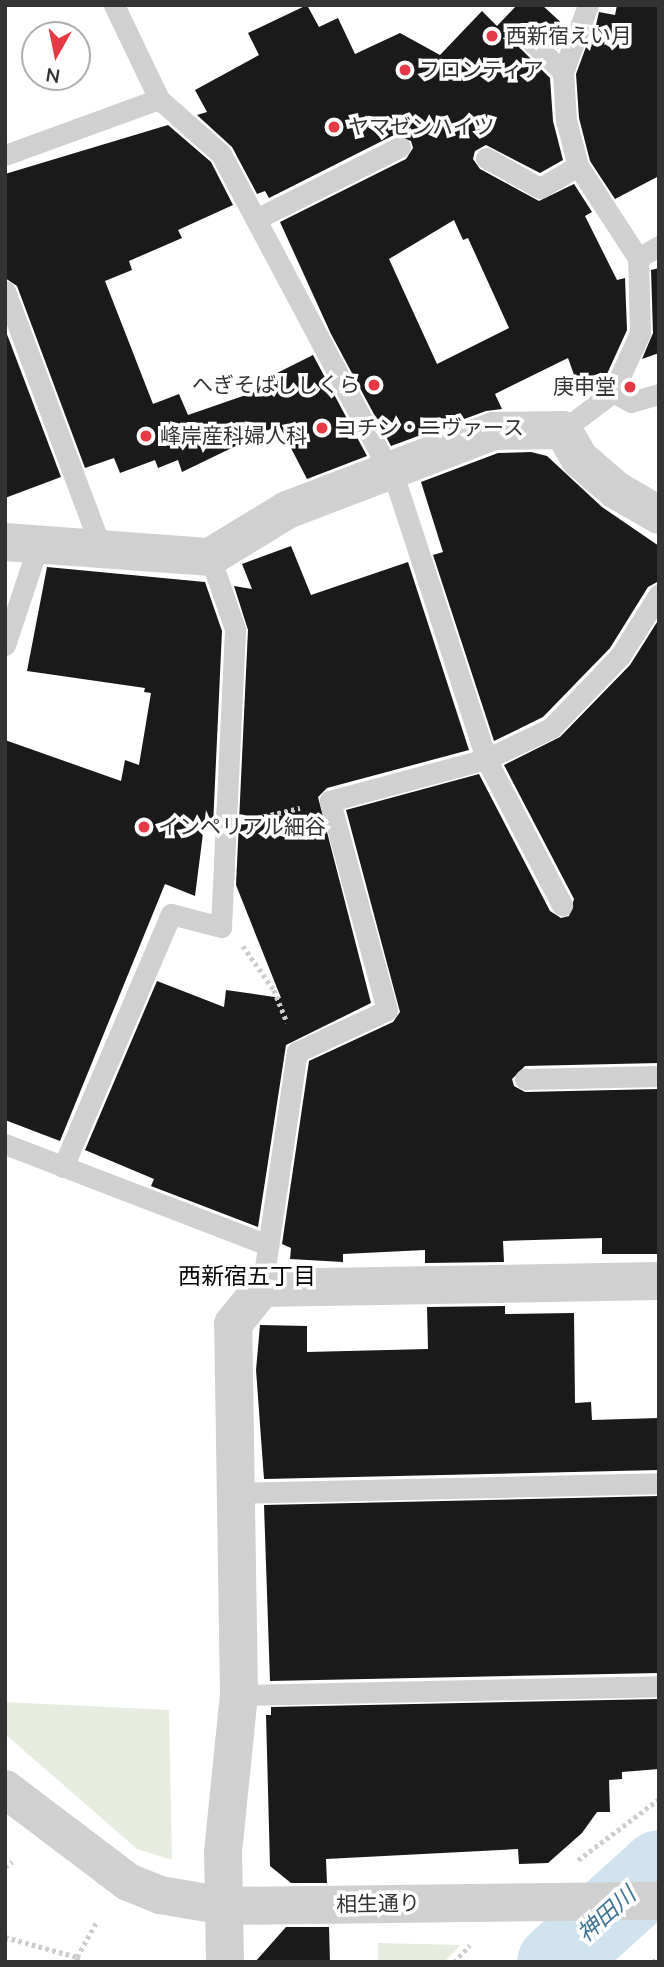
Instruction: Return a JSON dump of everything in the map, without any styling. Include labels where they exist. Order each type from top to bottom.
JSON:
[{"type":"street","points":[[22,544],[210,556],[287,510],[494,431],[563,430],[580,459],[616,490],[659,515]]},
{"type":"street","points":[[225,1962],[223,1852],[239,1695],[233,1324],[262,1288],[659,1281]]},
{"type":"street","name":"相生通り","points":[[5,1790],[128,1882],[160,1895],[225,1906],[659,1901]]},
{"type":"lane","points":[[114,5],[159,99],[221,154],[386,471],[396,483],[486,759],[562,905]]},
{"type":"lane","points":[[563,430],[613,393],[640,333],[638,258],[578,166],[566,120],[563,72],[588,5]]},
{"type":"lane","points":[[525,35],[563,72]]},
{"type":"lane","points":[[5,155],[159,99]]},
{"type":"lane","points":[[256,219],[400,147]]},
{"type":"lane","points":[[486,158],[540,188],[578,166]]},
{"type":"lane","points":[[638,258],[659,246]]},
{"type":"lane","points":[[5,291],[102,550]]},
{"type":"lane","points":[[613,393],[631,402],[659,394]]},
{"type":"lane","points":[[5,645],[22,544]]},
{"type":"lane","points":[[63,1167],[171,914],[221,928],[235,629],[210,556]]},
{"type":"lane","points":[[262,1288],[297,1052],[387,1010],[330,801],[486,759],[551,728],[620,656],[659,594]]},
{"type":"lane","points":[[525,1079],[659,1076]]},
{"type":"lane","points":[[5,1144],[268,1245]]},
{"type":"lane","points":[[234,1493],[659,1483]]},
{"type":"lane","points":[[239,1695],[659,1686]]},
{"type":"path","points":[[226,825],[330,801]]},
{"type":"path","points":[[221,928],[251,953],[274,990],[297,1052]]},
{"type":"path","points":[[574,1864],[659,1799]]},
{"type":"path","points":[[5,1867],[12,1862]]},
{"type":"path","points":[[5,1937],[79,1959],[96,1923]]},
{"type":"path","points":[[653,1962],[659,1957]]},
{"type":"shaded area","points":[[5,1702],[169,1710],[172,1860],[137,1849],[5,1734]]},
{"type":"shaded area","points":[[378,1943],[461,1945],[444,1962],[378,1962]]},
{"type":"building","points":[[307,5],[319,27],[338,18],[355,54],[400,33],[440,55],[482,11],[497,26],[517,5],[542,5],[566,27],[558,49],[529,23],[521,23],[512,32],[516,44],[550,78],[553,121],[563,160],[540,173],[486,145],[475,151],[473,159],[480,169],[539,201],[574,184],[592,212],[585,216],[617,280],[625,278],[627,330],[607,374],[578,386],[568,358],[495,394],[502,409],[486,411],[391,446],[331,334],[280,222],[406,159],[413,148],[411,141],[394,135],[269,198],[265,191],[257,194],[232,147],[197,115],[207,112],[195,90],[259,55],[248,33]],"holes":[[[454,220],[463,240],[468,238],[509,328],[437,364],[389,259]]]},
{"type":"building","points":[[617,5],[659,5],[659,176],[615,199],[590,161],[579,118],[576,74],[586,47],[590,51],[599,12],[615,15]]},
{"type":"building","points":[[168,125],[211,162],[233,205],[178,230],[182,238],[129,261],[132,270],[105,281],[153,404],[179,394],[188,415],[263,389],[259,382],[313,355],[367,456],[307,479],[279,425],[182,472],[178,460],[158,468],[155,460],[120,473],[114,458],[85,468],[17,286],[5,278],[5,174]]},
{"type":"building","points":[[659,268],[659,353],[642,359],[653,333],[651,270]]},
{"type":"building","points":[[5,329],[61,477],[5,498]]},
{"type":"building","points":[[531,452],[547,456],[602,507],[659,546],[659,581],[648,587],[610,648],[543,717],[494,741],[433,555],[443,552],[421,482],[498,453]]},
{"type":"building","points":[[291,546],[311,595],[408,562],[469,750],[327,788],[318,797],[371,1003],[286,1045],[258,1227],[151,1186],[154,1179],[85,1150],[157,981],[224,1007],[226,990],[281,998],[236,885],[248,630],[234,586],[252,589],[242,564]]},
{"type":"building","points":[[47,567],[205,582],[222,631],[213,826],[206,810],[195,896],[165,884],[60,1141],[5,1120],[5,740],[121,781],[125,760],[139,765],[151,693],[144,692],[145,688],[27,671]]},
{"type":"building","points":[[659,619],[659,1063],[525,1066],[512,1079],[514,1086],[525,1092],[659,1089],[659,1254],[602,1254],[602,1238],[503,1241],[504,1262],[425,1263],[425,1250],[343,1254],[343,1262],[290,1259],[291,1248],[282,1244],[309,1061],[393,1022],[400,1012],[346,810],[479,774],[550,911],[561,918],[569,916],[574,899],[504,765],[560,737],[630,665]]},
{"type":"building","points":[[505,1306],[505,1314],[574,1313],[575,1403],[591,1402],[592,1420],[659,1418],[659,1470],[264,1479],[256,1370],[260,1325],[307,1326],[307,1352],[428,1349],[427,1307]]},
{"type":"building","points":[[659,1496],[659,1673],[270,1681],[264,1505]]},
{"type":"building","points":[[659,1699],[659,1769],[622,1772],[622,1779],[609,1780],[610,1812],[597,1812],[582,1833],[548,1863],[519,1864],[518,1849],[326,1859],[327,1883],[291,1883],[270,1866],[266,1715],[271,1715],[271,1707]]},
{"type":"building","points":[[286,1927],[329,1927],[330,1962],[255,1962]]},
{"type":"waterway","name":"神田川","points":[[555,1962],[659,1868]]},
{"type":"place","name":"西新宿えい月","points":[[492,36]]},
{"type":"place","name":"フロンティア","points":[[405,70]]},
{"type":"place","name":"ヤマゼンハイツ","points":[[334,127]]},
{"type":"place","name":"へぎそばししくら","points":[[374,385]]},
{"type":"place","name":"庚申堂","points":[[630,387]]},
{"type":"place","name":"コチン・ニヴァース","points":[[322,428]]},
{"type":"place","name":"峰岸産科婦人科","points":[[146,436]]},
{"type":"place","name":"インペリアル細谷","points":[[144,827]]},
{"type":"district","name":"西新宿五丁目","points":[[247,1277]]}]
